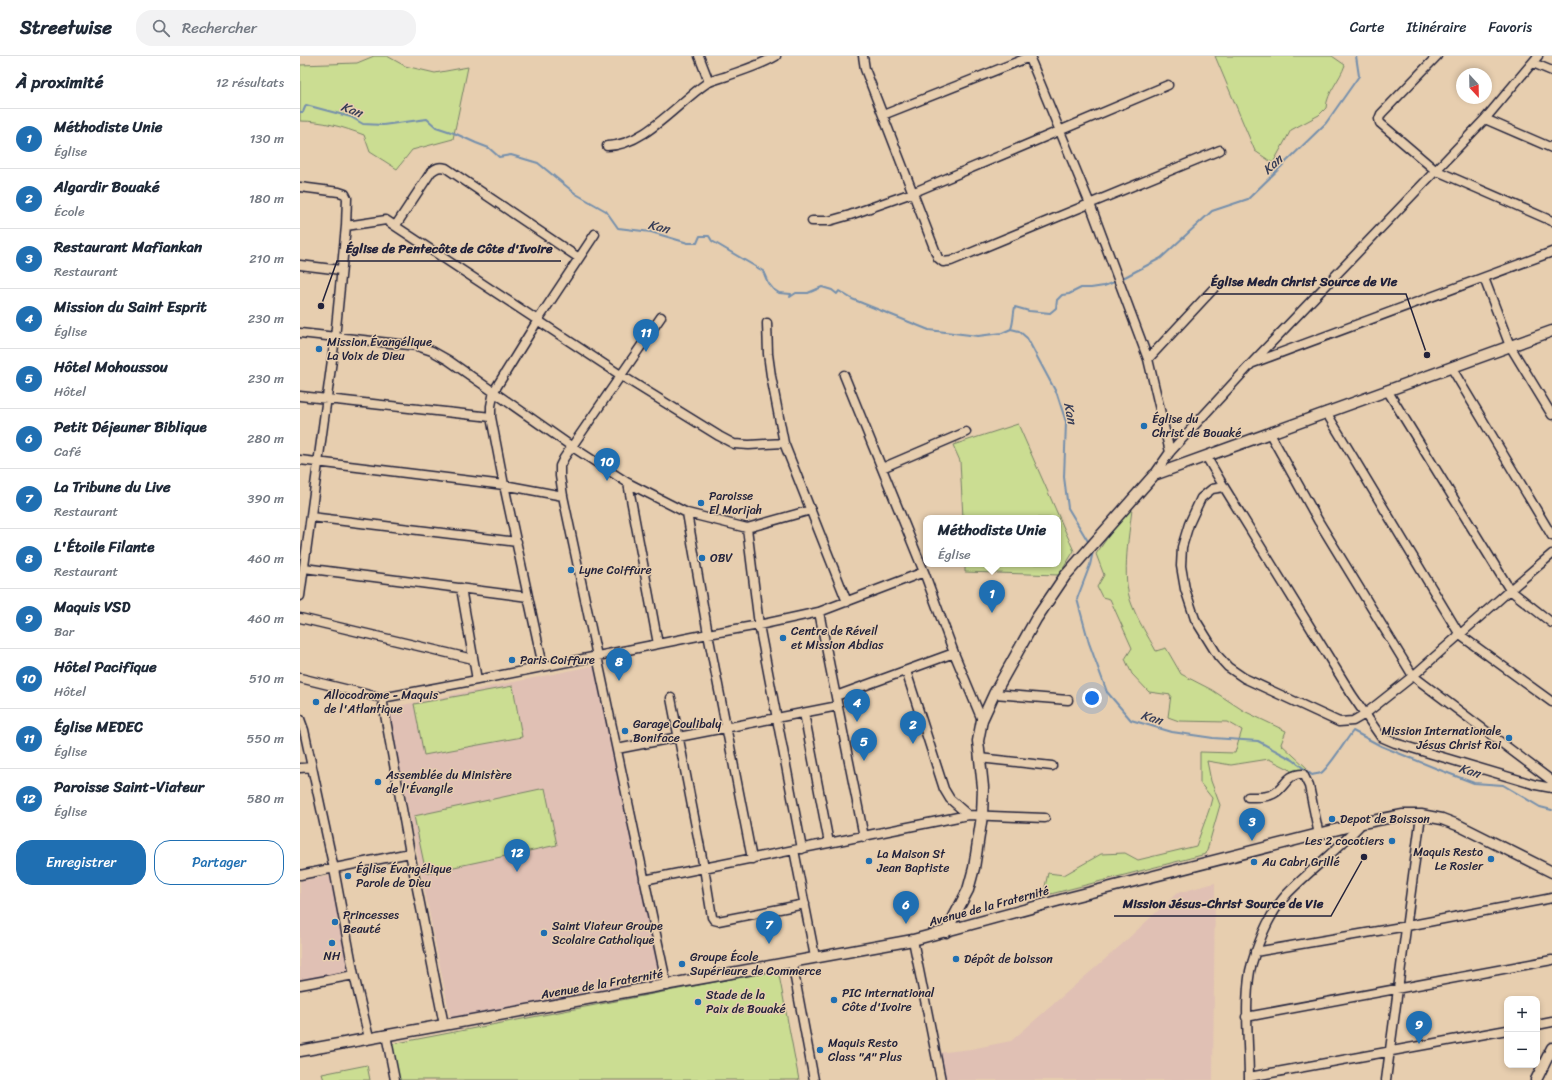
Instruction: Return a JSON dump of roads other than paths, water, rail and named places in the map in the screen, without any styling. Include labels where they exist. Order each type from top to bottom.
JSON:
[{"type":"street","points":[[699,56],[709,82]]},
{"type":"street","points":[[607,146],[616,146],[641,135],[709,82],[767,61],[776,56]]},
{"type":"street","points":[[863,56],[865,69],[912,193],[938,258],[943,262],[951,261],[1220,150]]},
{"type":"street","points":[[883,115],[1030,56],[1090,204],[1148,358],[1170,452]]},
{"type":"street","points":[[1437,56],[1381,114],[1379,119],[1380,123],[1435,170],[1552,221]]},
{"type":"street","points":[[946,932],[968,890],[974,868],[982,816],[983,787],[978,741],[982,720],[994,694],[1036,618],[1065,576],[1154,475],[1170,452],[1250,365],[1485,119],[1535,59],[1552,71]]},
{"type":"street","points":[[812,221],[829,221],[850,216],[912,193],[1168,84]]},
{"type":"street","points":[[1485,119],[1552,148]]},
{"type":"street","points":[[396,225],[431,172],[436,168],[441,167],[446,168],[579,258]]},
{"type":"street","points":[[300,187],[345,194],[347,198],[346,226],[335,338],[300,596]]},
{"type":"street","points":[[346,226],[386,220],[396,225],[622,376],[734,444],[749,445],[784,443]]},
{"type":"street","points":[[542,666],[504,485],[491,417],[491,406],[494,391],[538,320],[595,234]]},
{"type":"street","points":[[1250,365],[1552,252]]},
{"type":"street","points":[[300,265],[341,270]]},
{"type":"street","points":[[1484,278],[1510,346],[1552,415]]},
{"type":"street","points":[[1148,358],[1216,286]]},
{"type":"street","points":[[661,317],[622,376],[571,446],[560,466],[560,476],[596,656],[667,986]]},
{"type":"street","points":[[767,322],[771,376],[784,443],[847,602]]},
{"type":"street","points":[[1154,475],[1269,432],[1552,331]]},
{"type":"street","points":[[300,333],[335,338],[397,343],[417,346],[432,351],[448,360],[571,446],[628,483],[687,513],[747,528],[811,510]]},
{"type":"street","points":[[1451,367],[1552,536]]},
{"type":"street","points":[[844,375],[982,720]]},
{"type":"street","points":[[1387,390],[1510,590],[1552,623]]},
{"type":"street","points":[[300,396],[491,417]]},
{"type":"street","points":[[1326,412],[1460,635],[1552,702]]},
{"type":"street","points":[[882,468],[966,432]]},
{"type":"street","points":[[1269,432],[1319,522],[1413,676],[1552,781]]},
{"type":"street","points":[[1206,456],[1352,695],[1381,737],[1536,785],[1552,788]]},
{"type":"street","points":[[300,460],[504,485],[563,496]]},
{"type":"street","points":[[628,483],[658,644]]},
{"type":"street","points":[[1224,487],[1212,489],[1201,498],[1189,524],[1182,547],[1181,566],[1185,590],[1195,619],[1218,656],[1228,667],[1244,678],[1339,722],[1353,721],[1365,714],[1413,676],[1552,554]]},
{"type":"street","points":[[687,513],[708,634],[752,859]]},
{"type":"street","points":[[311,517],[517,542]]},
{"type":"street","points":[[747,528],[759,625],[776,718],[798,850],[805,904],[815,957]]},
{"type":"street","points":[[304,568],[528,597]]},
{"type":"street","points":[[300,678],[382,698],[819,612],[924,572]]},
{"type":"street","points":[[461,588],[477,680]]},
{"type":"street","points":[[819,612],[864,836]]},
{"type":"street","points":[[300,618],[473,659]]},
{"type":"street","points":[[836,696],[954,653]]},
{"type":"street","points":[[906,670],[944,789],[950,799],[968,815]]},
{"type":"street","points":[[994,694],[1068,700]]},
{"type":"street","points":[[382,698],[410,853],[444,1025]]},
{"type":"street","points":[[671,698],[712,917],[714,920],[718,921],[805,904]]},
{"type":"street","points":[[617,749],[838,706]]},
{"type":"street","points":[[804,712],[829,843]]},
{"type":"street","points":[[300,719],[304,730],[334,869],[354,975],[369,1038]]},
{"type":"street","points":[[979,758],[1052,766]]},
{"type":"street","points":[[300,768],[312,767]]},
{"type":"street","points":[[1248,797],[1260,797],[1274,794],[1288,779],[1296,774],[1304,774],[1309,786],[1319,834]]},
{"type":"street","points":[[644,880],[968,815],[1045,818]]},
{"type":"street","points":[[1386,1080],[1421,815]]},
{"type":"street","name":"Avenue de la Fraternité","points":[[300,1051],[667,986],[815,957],[913,940],[1064,899],[1319,834],[1403,816],[1421,815],[1442,819],[1460,826],[1552,872]]},
{"type":"street","points":[[1362,824],[1285,896],[1270,917],[1255,952],[1250,970],[1246,1017],[1249,1079],[1504,1031]]},
{"type":"street","points":[[300,875],[410,853]]},
{"type":"street","points":[[1255,952],[1407,926],[1552,898]]},
{"type":"street","points":[[913,940],[941,1080]]},
{"type":"street","points":[[1246,1017],[1552,960]]},
{"type":"street","points":[[792,962],[814,1080]]},
{"type":"street","points":[[300,985],[354,975]]},
{"type":"street","points":[[1540,1024],[1552,1022]]},
{"type":"street","points":[[386,1035],[395,1080]]},
{"type":"street","points":[[1536,1080],[1552,1048]]},
{"type":"waterway","name":"Kan","points":[[1121,279],[1161,258],[1212,211],[1248,199],[1326,123],[1359,76],[1356,56]]},
{"type":"waterway","name":"Kan","points":[[300,112],[303,112],[306,105],[351,117],[363,124],[383,125],[427,119],[436,127],[489,148],[499,157],[511,155],[538,163],[576,194],[606,211],[618,228],[651,232],[688,243],[697,243],[700,236],[709,236],[712,241],[763,271],[768,283],[779,293],[791,294],[790,297],[796,293],[808,293],[822,287],[832,290],[837,294],[839,291],[852,299],[929,330],[978,336],[1002,333],[1011,329],[1015,307],[1029,311],[1050,313],[1056,308],[1057,300],[1062,295],[1069,294],[1081,288],[1104,286],[1117,281]]},
{"type":"waterway","name":"Kan","points":[[1011,329],[1019,331],[1027,338],[1057,394],[1066,422],[1064,477],[1068,508],[1089,543]]},
{"type":"waterway","name":"Kan","points":[[1093,551],[1090,565],[1077,599],[1089,643],[1107,692],[1131,720],[1172,732],[1213,738],[1258,741],[1293,760],[1312,775],[1320,773],[1324,770],[1353,731],[1381,746],[1474,783],[1503,785],[1540,807],[1552,810]]},
{"type":"place","name":"Église de Pentecôte de Côte d'Ivoire","points":[[321,306]]},
{"type":"place","name":"Mission Évangélique La Voix de Dieu","points":[[319,349]]},
{"type":"place","name":"Église MEDEC","points":[[646,352]]},
{"type":"place","name":"Église Medn Christ Source de Vie","points":[[1427,355]]},
{"type":"place","name":"Église du Christ de Bouaké","points":[[1144,426]]},
{"type":"place","name":"Hôtel Pacifique","points":[[607,481]]},
{"type":"place","name":"Paroisse El Morijah","points":[[701,503]]},
{"type":"place","name":"OBV","points":[[702,558]]},
{"type":"place","name":"Lyne Coiffure","points":[[571,570]]},
{"type":"place","name":"Méthodiste Unie","points":[[992,613]]},
{"type":"place","name":"Centre de Réveil et Mission Abdias","points":[[783,638]]},
{"type":"place","name":"Paris Coiffure","points":[[512,660]]},
{"type":"place","name":"L'Étoile Filante","points":[[619,681]]},
{"type":"place","name":"Allocodrome - Maquis de l'Atlantique","points":[[316,702]]},
{"type":"place","name":"Mission du Saint Esprit","points":[[857,722]]},
{"type":"place","name":"Garage Coulibaly Boniface","points":[[625,731]]},
{"type":"place","name":"Mission Internationale Jésus Christ Roi","points":[[1509,738]]},
{"type":"place","name":"Algardir Bouaké","points":[[913,744]]},
{"type":"place","name":"Hôtel Mohoussou","points":[[864,761]]},
{"type":"place","name":"Assemblée du Ministère de l'Évangile","points":[[378,782]]},
{"type":"place","name":"Depot de Boisson","points":[[1332,819]]},
{"type":"place","name":"Restaurant Mafiankan","points":[[1252,841]]},
{"type":"place","name":"Les 2 cocotiers","points":[[1392,841]]},
{"type":"place","name":"Mission Jésus-Christ Source de Vie","points":[[1364,857]]},
{"type":"place","name":"Maquis Resto Le Rosier","points":[[1491,859]]},
{"type":"place","name":"La Maison St Jean Baptiste","points":[[869,861]]},
{"type":"place","name":"Au Cabri Grillé","points":[[1254,862]]},
{"type":"place","name":"Paroisse Saint-Viateur","points":[[517,872]]},
{"type":"place","name":"Église Évangélique Parole de Dieu","points":[[348,876]]},
{"type":"place","name":"Princesses Beauté","points":[[335,922]]},
{"type":"place","name":"Petit Déjeuner Biblique","points":[[906,924]]},
{"type":"place","name":"Saint Viateur Groupe Scolaire Catholique","points":[[544,933]]},
{"type":"place","name":"NH","points":[[332,943]]},
{"type":"place","name":"La Tribune du Live","points":[[769,944]]},
{"type":"place","name":"Dépôt de boisson","points":[[956,959]]},
{"type":"place","name":"Groupe École Supérieure de Commerce","points":[[682,964]]},
{"type":"place","name":"PIC International Côte d'Ivoire","points":[[834,1000]]},
{"type":"place","name":"Stade de la Paix de Bouaké","points":[[698,1002]]},
{"type":"place","name":"Maquis VSD","points":[[1419,1044]]},
{"type":"place","name":"Maquis Resto Class \"A\" Plus","points":[[820,1050]]}]
